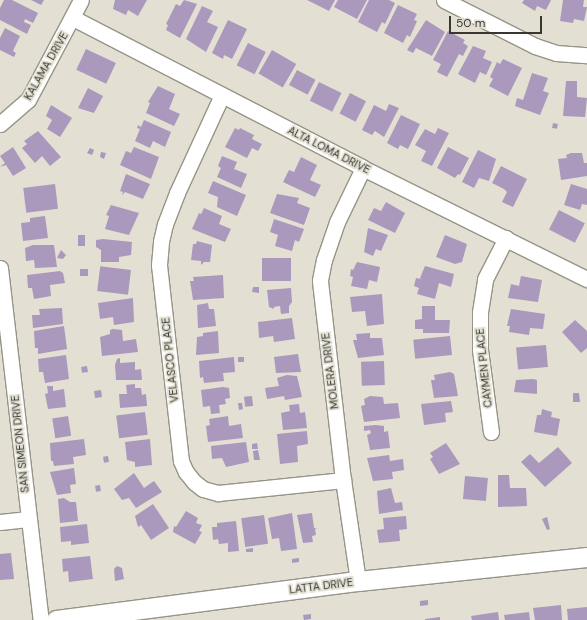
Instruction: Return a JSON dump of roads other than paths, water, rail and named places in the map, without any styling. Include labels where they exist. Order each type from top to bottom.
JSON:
[{"type":"street","name":"KALAMA DRIVE","points":[[0,124],[28,100],[73,18],[81,0]]},
{"type":"street","points":[[444,0],[535,46],[556,53],[587,55]]},
{"type":"street","name":"ALTA LOMA DRIVE","points":[[73,18],[363,168],[587,279]]},
{"type":"street","name":"VELASCO PLACE","points":[[222,95],[177,193],[165,224],[161,242],[159,265],[181,461],[186,472],[194,482],[203,489],[218,493],[343,480]]},
{"type":"street","name":"MOLERA DRIVE","points":[[358,581],[343,480],[320,280],[324,260],[337,222],[363,168]]},
{"type":"street","name":"CAYMEN PLACE","points":[[491,432],[480,350],[480,312],[485,279],[506,238]]},
{"type":"street","name":"SAN SIMEON DRIVE","points":[[0,268],[40,620]]},
{"type":"street","points":[[0,522],[28,519]]},
{"type":"street","name":"LATTA DRIVE","points":[[56,620],[358,581],[587,557]]}]
